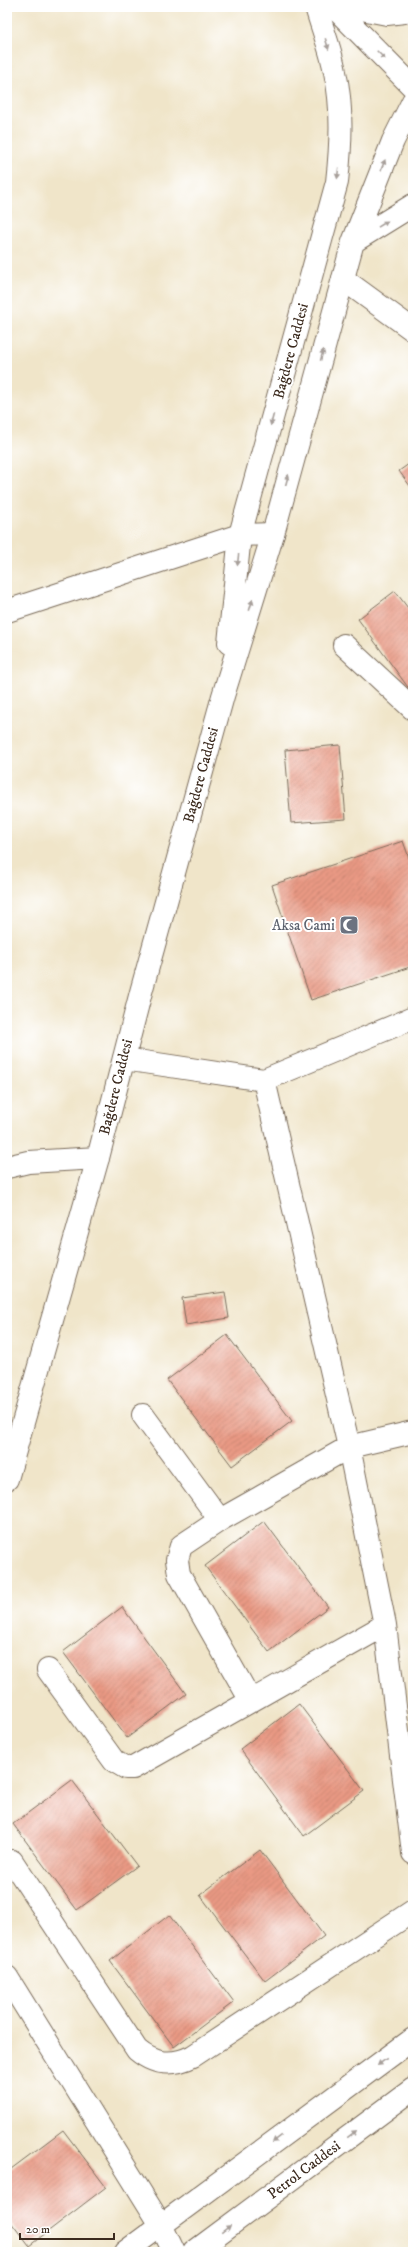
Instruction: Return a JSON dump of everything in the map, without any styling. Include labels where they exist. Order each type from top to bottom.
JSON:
[{"type":"main road","name":"Bağdere Caddesi","points":[[223,696],[240,535],[337,182],[340,154],[339,99],[335,71],[316,7]]},
{"type":"main road","points":[[334,7],[413,87]]},
{"type":"main road","points":[[351,7],[387,14],[413,11]]},
{"type":"main road","name":"Bağdere Caddesi","points":[[7,1478],[98,1158],[223,696],[272,534],[353,242],[393,141],[413,101]]},
{"type":"main road","points":[[353,242],[413,205]]},
{"type":"main road","points":[[343,279],[413,330]]},
{"type":"main road","points":[[7,611],[240,535],[272,534]]},
{"type":"main road","points":[[344,645],[413,709]]},
{"type":"main road","points":[[124,1059],[264,1080],[413,1018]]},
{"type":"main road","points":[[264,1080],[349,1447],[385,1625],[413,1852]]},
{"type":"main road","points":[[7,1167],[28,1162],[98,1158]]},
{"type":"main road","points":[[143,1415],[220,1520]]},
{"type":"main road","points":[[251,1701],[179,1574],[177,1567],[178,1553],[182,1546],[220,1520],[349,1447],[413,1432]]},
{"type":"main road","points":[[48,1670],[114,1761],[126,1768],[140,1766],[385,1625]]},
{"type":"main road","points":[[12,1861],[137,2050],[148,2059],[158,2062],[171,2063],[193,2056],[413,1911]]},
{"type":"main road","points":[[7,1977],[161,2225],[174,2252]]},
{"type":"main road","points":[[125,2252],[413,2038]]},
{"type":"main road","name":"Petrol Caddesi","points":[[194,2252],[413,2089]]},
{"type":"building","points":[[413,461],[413,490],[399,471]]},
{"type":"building","points":[[395,591],[408,608],[413,604],[413,694],[358,619]]},
{"type":"building","points":[[340,745],[346,819],[291,823],[285,750]]},
{"type":"building","name":"Aksa Cami","points":[[403,841],[413,869],[413,966],[311,1000],[272,885]]},
{"type":"building","points":[[225,1292],[229,1318],[186,1325],[182,1298]]},
{"type":"building","points":[[227,1335],[292,1421],[232,1466],[167,1380]]},
{"type":"building","points":[[264,1521],[328,1607],[269,1652],[205,1566]]},
{"type":"building","points":[[122,1607],[186,1694],[127,1738],[63,1652]]},
{"type":"building","points":[[299,1704],[364,1791],[304,1836],[240,1749]]},
{"type":"building","points":[[72,1780],[137,1866],[77,1910],[13,1824]]},
{"type":"building","points":[[260,1850],[324,1936],[265,1981],[200,1895]]},
{"type":"building","points":[[169,1915],[234,2002],[174,2047],[110,1961]]},
{"type":"building","points":[[63,2130],[106,2187],[29,2246],[7,2217],[7,2172]]},
{"type":"place","name":"Aksa Cami","points":[[349,925]]}]
